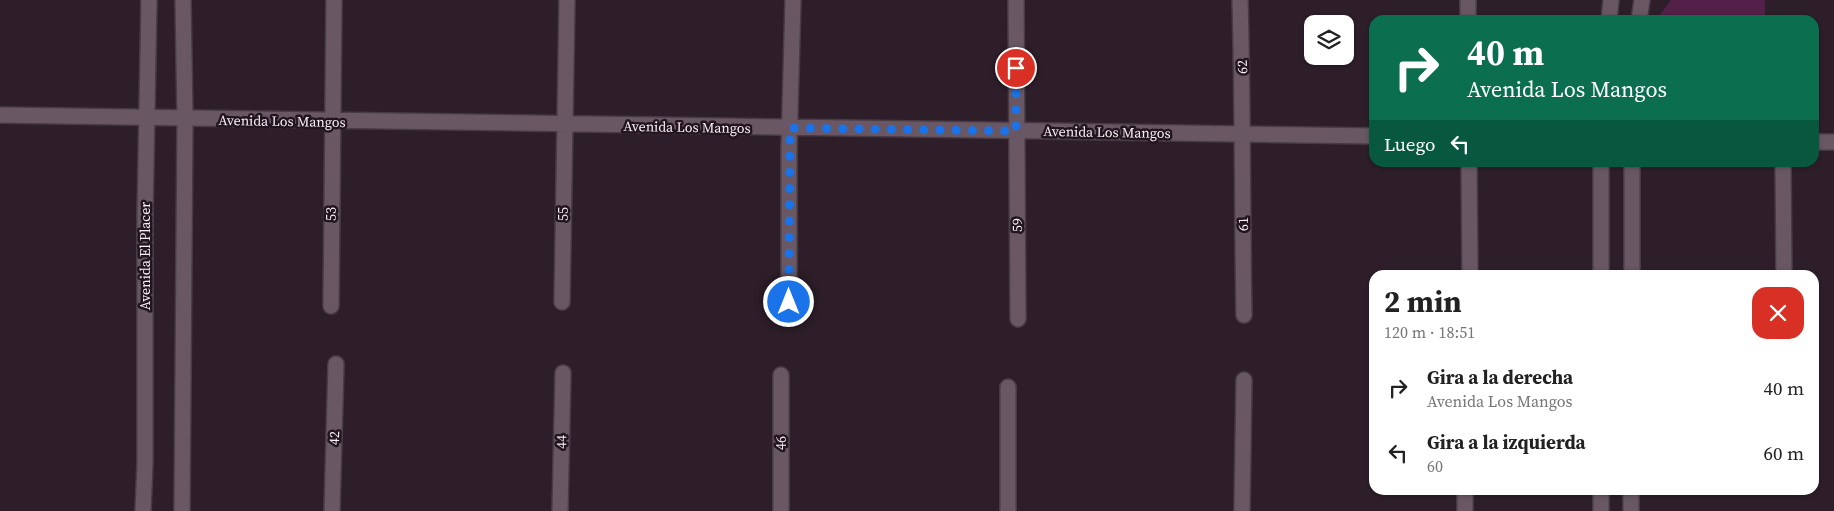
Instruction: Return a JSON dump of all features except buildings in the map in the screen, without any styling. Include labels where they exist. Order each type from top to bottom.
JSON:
[{"type":"street","name":"Avenida El Placer","points":[[143,511],[149,0]]},
{"type":"street","points":[[182,511],[183,0]]},
{"type":"street","name":"53","points":[[331,306],[334,0]]},
{"type":"street","name":"55","points":[[562,302],[567,0]]},
{"type":"street","points":[[789,302],[793,0]]},
{"type":"street","name":"59","points":[[1016,0],[1018,319]]},
{"type":"street","name":"62","points":[[1240,0],[1242,134]]},
{"type":"street","points":[[1468,0],[1468,15]]},
{"type":"street","points":[[1609,15],[1610,0]]},
{"type":"street","points":[[1640,15],[1642,0]]},
{"type":"street","name":"Avenida Los Mangos","points":[[0,115],[334,122],[1369,136]]},
{"type":"street","name":"61","points":[[1242,134],[1244,315]]},
{"type":"street","points":[[1819,142],[1834,142]]},
{"type":"street","points":[[1469,167],[1470,270]]},
{"type":"street","points":[[1600,167],[1601,270]]},
{"type":"street","points":[[1632,167],[1632,270]]},
{"type":"street","points":[[1783,167],[1784,270]]},
{"type":"street","name":"42","points":[[332,511],[336,364]]},
{"type":"street","name":"44","points":[[560,511],[563,373]]},
{"type":"street","name":"46","points":[[781,375],[781,511]]},
{"type":"street","points":[[1242,511],[1244,380]]},
{"type":"street","points":[[1008,387],[1008,511]]},
{"type":"street","points":[[1465,495],[1465,511]]},
{"type":"street","points":[[1601,495],[1601,511]]},
{"type":"street","points":[[1631,495],[1631,511]]},
{"type":"shaded area","points":[[1671,0],[1765,0],[1765,15],[1660,15]]},
{"type":"route","points":[[789,302],[790,128],[1016,131],[1016,68]]}]
